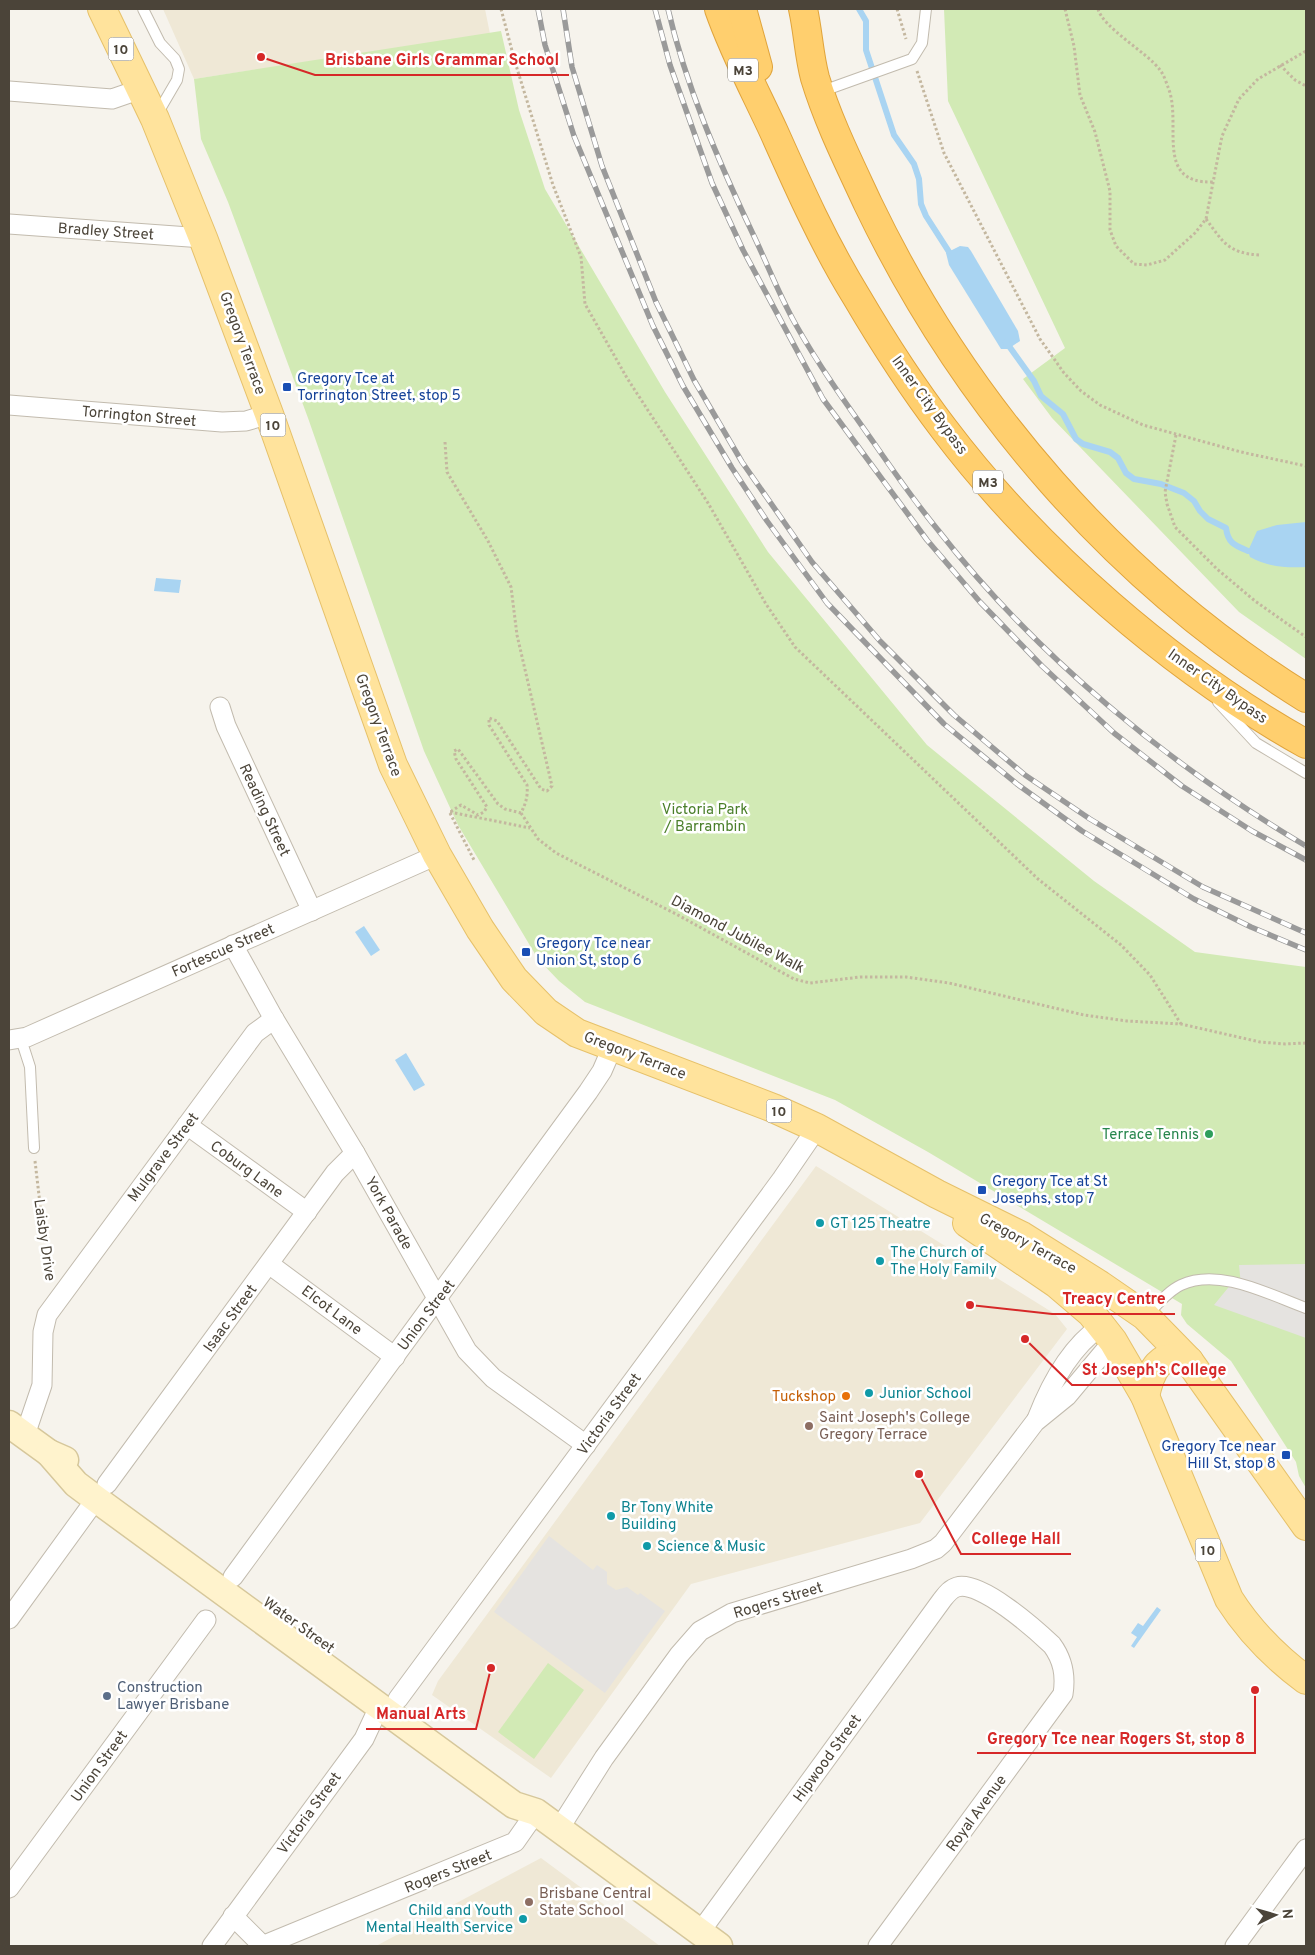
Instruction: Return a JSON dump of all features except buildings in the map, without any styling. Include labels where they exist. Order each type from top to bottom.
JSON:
[{"type":"highway","name":"Inner City Bypass","points":[[719,9],[751,88],[823,238],[855,295],[904,372],[945,430],[995,490],[1048,545],[1131,622],[1241,704],[1306,744]]},
{"type":"highway","points":[[742,9],[772,130]]},
{"type":"highway","points":[[784,9],[817,84],[847,161],[906,280],[973,386],[1052,484],[1122,557],[1211,633],[1250,662],[1306,698]]},
{"type":"highway","points":[[803,9],[817,84]]},
{"type":"main road","name":"Gregory Terrace","points":[[102,9],[155,119],[203,238],[269,414],[381,735],[405,793],[437,855],[495,952],[529,997],[563,1024],[612,1048],[686,1074],[817,1128],[937,1194],[1048,1251],[1145,1316],[1189,1361],[1306,1526]]},
{"type":"main road","name":"Gregory Terrace","points":[[937,1194],[970,1226],[1057,1284],[1091,1313],[1107,1334],[1145,1396],[1229,1599],[1241,1618],[1272,1653],[1306,1680]]},
{"type":"main road","name":"Rogers Street","points":[[1107,1334],[1145,1316]]},
{"type":"main road","points":[[1145,1396],[1154,1369],[1160,1361],[1176,1357],[1189,1361]]},
{"type":"main road","name":"Water Street","points":[[17,1430],[49,1453],[87,1470],[101,1492],[389,1703]]},
{"type":"main road","name":"Water Street","points":[[101,1492],[233,1577],[514,1805],[536,1812],[709,1939]]},
{"type":"street","points":[[9,91],[112,99],[140,89]]},
{"type":"street","name":"Bradley Street","points":[[9,224],[203,238]]},
{"type":"street","name":"Torrington Street","points":[[9,405],[227,422],[246,420],[269,414]]},
{"type":"street","name":"Reading Street","points":[[220,707],[226,726],[312,911]]},
{"type":"street","name":"Fortescue Street","points":[[15,1040],[437,855]]},
{"type":"street","name":"York Parade","points":[[233,945],[274,1019],[355,1153],[467,1351],[493,1378],[586,1445]]},
{"type":"street","name":"Mulgrave Street","points":[[56,1300],[255,1033],[274,1019]]},
{"type":"street","name":"Union Street","points":[[233,1577],[594,1085],[612,1048]]},
{"type":"street","name":"Coburg Lane","points":[[187,1125],[307,1212]]},
{"type":"street","name":"Victoria Street","points":[[212,1946],[389,1703],[586,1445],[782,1179],[817,1128]]},
{"type":"street","name":"Isaac Street","points":[[9,1620],[335,1173],[355,1153]]},
{"type":"street","name":"Elcot Lane","points":[[269,1264],[395,1357]]},
{"type":"street","name":"Laisby Drive","points":[[17,1430],[42,1385],[44,1322],[56,1300]]},
{"type":"street","name":"Rogers Street","points":[[559,1829],[604,1758],[679,1655],[700,1631],[732,1613],[911,1559],[936,1549],[955,1529],[1035,1422],[1067,1396],[1107,1334]]},
{"type":"street","name":"Hipwood Street","points":[[709,1939],[942,1600],[956,1587]]},
{"type":"street","name":"Royal Avenue","points":[[878,1946],[1063,1694],[1065,1675],[1058,1653],[1052,1645],[985,1594],[970,1587],[956,1587]]},
{"type":"street","name":"Union Street","points":[[9,1888],[206,1620]]},
{"type":"street","name":"Rogers Street","points":[[262,1946],[515,1842],[536,1812]]},
{"type":"street","points":[[1235,1946],[1306,1849]]},
{"type":"street","points":[[233,1916],[262,1946]]},
{"type":"lane","points":[[143,9],[160,44],[175,59],[179,70],[174,86],[155,119]]},
{"type":"lane","points":[[817,84],[858,78],[912,58],[922,43],[926,9]]},
{"type":"lane","points":[[1181,661],[1256,743],[1306,773]]},
{"type":"lane","points":[[15,1040],[30,1072],[34,1148]]},
{"type":"lane","points":[[1145,1316],[1180,1285],[1193,1280],[1210,1279],[1244,1286],[1306,1308]]},
{"type":"path","points":[[501,9],[515,62],[553,185],[581,257],[586,304],[627,378],[708,503],[766,604],[795,647],[1038,879],[1121,946],[1150,975],[1181,1024]]},
{"type":"path","points":[[897,9],[944,153],[1040,338],[1064,373],[1081,391],[1100,405],[1143,425],[1241,452],[1306,466]]},
{"type":"path","points":[[1065,9],[1074,46],[1080,95],[1095,132],[1108,183],[1110,230],[1116,246],[1125,258],[1134,264],[1147,265],[1165,260],[1195,233],[1206,219],[1222,136],[1240,99],[1258,79],[1306,51]]},
{"type":"path","points":[[1098,9],[1100,14],[1111,25],[1160,70],[1169,90],[1173,109],[1173,149],[1177,165],[1183,174],[1196,182],[1213,182]]},
{"type":"path","points":[[1280,65],[1296,80],[1306,86]]},
{"type":"path","points":[[1206,219],[1231,250],[1243,254],[1259,255]]},
{"type":"path","points":[[1176,434],[1166,481],[1166,504],[1175,527],[1216,569],[1255,601],[1306,637]]},
{"type":"path","points":[[445,442],[446,472],[488,541],[511,588],[517,635],[552,777],[550,790],[543,791],[497,721],[489,718],[489,725],[526,785],[528,795],[521,813],[505,809],[498,804],[458,749],[454,751],[456,759],[487,807],[484,812],[478,815],[461,805],[450,812]]},
{"type":"path","points":[[450,812],[530,828]]},
{"type":"path","points":[[450,812],[474,860]]},
{"type":"path","name":"Diamond Jubilee Walk","points":[[521,813],[538,839],[556,853],[676,914],[794,978],[810,983],[860,978],[906,977],[949,982],[1084,1015],[1127,1021],[1181,1024],[1260,1042],[1306,1043]]},
{"type":"path","name":"Laisby Drive","points":[[34,1148],[48,1275],[56,1300]]},
{"type":"shaded area","points":[[163,9],[485,9],[490,34],[194,79]]},
{"type":"shaded area","name":"Saint Joseph's College Gregory Terrace","points":[[816,1166],[1055,1314],[1067,1329],[920,1523],[691,1584],[551,1778],[432,1695],[438,1681]]},
{"type":"shaded area","points":[[1306,1264],[1306,1338],[1214,1305],[1232,1283],[1241,1285],[1239,1265]]},
{"type":"shaded area","points":[[549,1536],[593,1570],[597,1565],[607,1572],[607,1584],[616,1590],[627,1587],[638,1595],[640,1593],[665,1611],[605,1693],[494,1612]]},
{"type":"shaded area","name":"Brisbane Central State School","points":[[541,1858],[660,1946],[376,1946]]},
{"type":"green space","points":[[944,9],[1306,9],[1306,659],[1239,612],[1052,418],[1023,379],[1065,348],[948,101]]},
{"type":"green space","name":"Victoria Park / Barrambin","points":[[501,31],[519,110],[545,189],[665,392],[768,552],[927,745],[1094,881],[1195,952],[1306,967],[1306,1488],[1299,1476],[1296,1462],[1231,1361],[1187,1324],[1181,1315],[1182,1304],[928,1152],[835,1100],[585,1002],[559,981],[538,959],[458,825],[424,751],[308,418],[228,202],[201,139],[194,79]]},
{"type":"green space","points":[[548,1663],[584,1690],[534,1759],[498,1732]]},
{"type":"water","points":[[960,246],[968,247],[971,251],[1018,331],[1020,341],[1008,349],[1001,349],[949,265],[946,253]]},
{"type":"water","points":[[1306,522],[1306,567],[1277,566],[1250,557],[1248,551],[1257,531],[1277,525]]},
{"type":"water","points":[[156,578],[181,580],[179,593],[154,591]]},
{"type":"water","points":[[364,926],[380,950],[371,956],[355,932]]},
{"type":"water","points":[[406,1053],[425,1085],[414,1091],[395,1060]]},
{"type":"water","points":[[1157,1607],[1161,1610],[1134,1648],[1131,1646],[1137,1637],[1131,1633],[1138,1623],[1143,1626]]},
{"type":"waterway","points":[[859,9],[866,21],[866,50],[894,135],[914,164],[919,179],[921,204],[926,216],[953,258]]},
{"type":"waterway","points":[[1006,342],[1034,381],[1041,396],[1063,414],[1076,439],[1083,444],[1110,452],[1118,458],[1126,473],[1134,479],[1161,484],[1184,493],[1194,501],[1208,519],[1226,528],[1232,543],[1248,551]]},
{"type":"railway","points":[[538,9],[545,45],[574,136],[653,326],[683,386],[732,468],[767,521],[827,603],[944,724],[1017,784],[1082,831],[1194,899],[1251,927],[1306,950]]},
{"type":"railway","points":[[563,9],[572,67],[602,166],[656,302],[694,380],[742,462],[812,562],[880,641],[954,715],[1025,775],[1090,819],[1203,887],[1306,933]]},
{"type":"railway","points":[[655,9],[670,65],[712,183],[743,250],[823,399],[927,540],[980,602],[1042,666],[1114,733],[1182,786],[1252,831],[1306,860]]},
{"type":"railway","points":[[668,9],[675,38],[704,122],[727,178],[790,314],[834,385],[921,509],[977,577],[1018,621],[1107,705],[1204,780],[1306,846]]},
{"type":"place","name":"Brisbane Girls Grammar School","points":[[261,57]]},
{"type":"place","name":"Gregory Tce at Torrington Street, stop 5","points":[[287,387]]},
{"type":"place","name":"Gregory Tce near Union St, stop 6","points":[[526,952]]},
{"type":"place","name":"Terrace Tennis","points":[[1209,1134]]},
{"type":"place","name":"Gregory Tce at St Josephs, stop 7","points":[[982,1190]]},
{"type":"place","name":"GT 125 Theatre","points":[[820,1223]]},
{"type":"place","name":"The Church of The Holy Family","points":[[880,1261]]},
{"type":"place","name":"Treacy Centre","points":[[970,1305]]},
{"type":"place","name":"St Joseph's College","points":[[1025,1339]]},
{"type":"place","name":"Junior School","points":[[869,1393]]},
{"type":"place","name":"Tuckshop","points":[[846,1396]]},
{"type":"place","name":"Saint Joseph's College Gregory Terrace","points":[[809,1426]]},
{"type":"place","name":"Gregory Tce near Hill St, stop 8","points":[[1286,1455]]},
{"type":"place","name":"College Hall","points":[[919,1474]]},
{"type":"place","name":"Br Tony White Building","points":[[611,1516]]},
{"type":"place","name":"Science & Music","points":[[647,1546]]},
{"type":"place","name":"Manual Arts","points":[[491,1668]]},
{"type":"place","name":"Gregory Tce near Rogers St, stop 8","points":[[1255,1690]]},
{"type":"place","name":"Construction Lawyer Brisbane","points":[[107,1696]]},
{"type":"place","name":"Brisbane Central State School","points":[[529,1902]]},
{"type":"place","name":"Child and Youth Mental Health Service","points":[[523,1919]]}]
